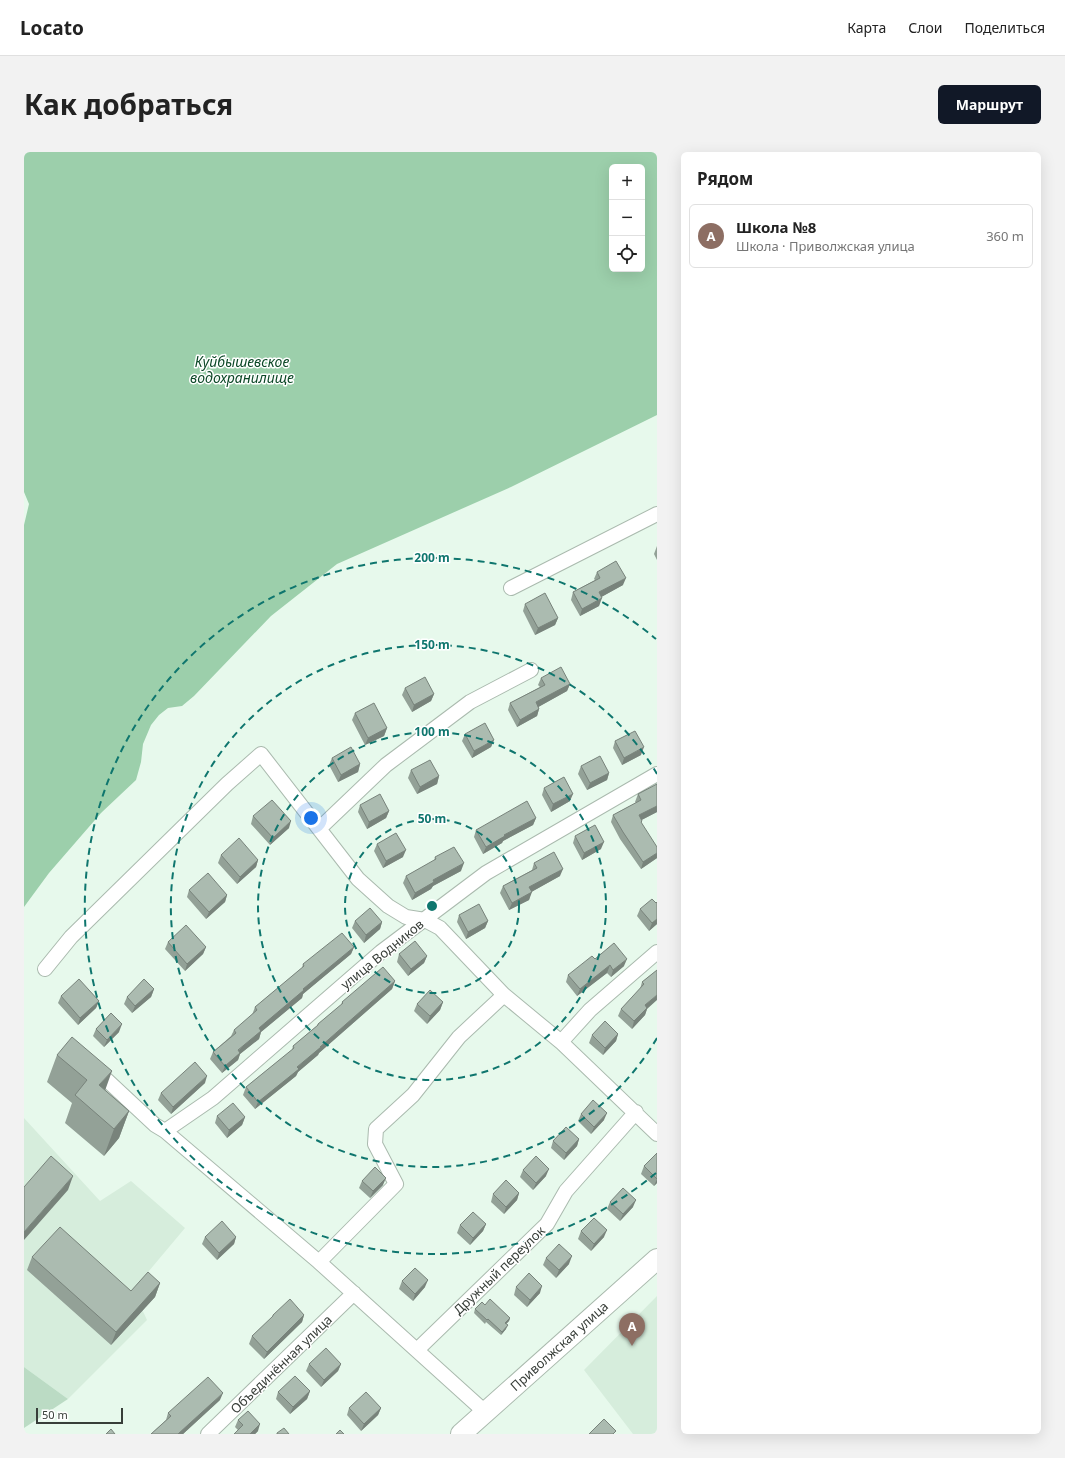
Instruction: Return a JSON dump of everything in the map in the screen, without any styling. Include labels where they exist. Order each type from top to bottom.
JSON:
[{"type":"main road","name":"Приволжская улица","points":[[461,1434],[657,1259]]},
{"type":"street","points":[[511,588],[657,514]]},
{"type":"street","points":[[320,828],[392,760],[470,702],[531,670]]},
{"type":"street","points":[[45,970],[71,937],[226,784],[261,754],[320,828],[358,879],[388,906],[406,917],[425,920],[440,928],[504,995],[561,1042],[636,1112],[657,1134]]},
{"type":"street","name":"улица Водников","points":[[165,1131],[213,1098],[381,952],[486,873],[657,774]]},
{"type":"street","points":[[561,1042],[590,1010],[657,952]]},
{"type":"street","points":[[319,1262],[396,1184],[375,1144],[376,1129],[413,1095],[459,1037],[504,995]]},
{"type":"street","points":[[83,1059],[155,1125],[165,1131],[319,1262],[485,1412]]},
{"type":"street","name":"Дружный переулок","points":[[417,1350],[547,1224],[566,1191],[636,1112]]},
{"type":"street","name":"Объединённая улица","points":[[208,1434],[354,1293]]},
{"type":"shaded area","points":[[24,1118],[100,1201],[131,1181],[185,1228],[133,1290],[147,1320],[68,1399],[24,1367]]},
{"type":"shaded area","points":[[657,1296],[657,1434],[633,1434],[584,1370]]},
{"type":"shaded area","points":[[24,1367],[68,1399],[24,1428]]},
{"type":"water","name":"Куйбышевское водохранилище","points":[[24,152],[657,152],[657,415],[511,487],[337,564],[271,616],[194,696],[182,706],[168,708],[159,715],[151,725],[143,744],[141,762],[136,780],[101,813],[49,873],[24,907],[24,525],[29,504],[24,492]]},
{"type":"building","points":[[616,561],[626,578],[599,592],[602,598],[582,609],[573,592],[600,578],[597,572]]},
{"type":"building","points":[[545,593],[558,618],[538,628],[525,604]]},
{"type":"building","points":[[561,667],[570,684],[536,702],[539,709],[520,720],[510,703],[545,685],[541,678]]},
{"type":"building","points":[[425,677],[434,694],[414,705],[405,688]]},
{"type":"building","points":[[374,703],[387,728],[368,738],[355,713]]},
{"type":"building","points":[[485,723],[494,740],[474,751],[465,734]]},
{"type":"building","points":[[635,731],[644,747],[624,758],[615,741]]},
{"type":"building","points":[[351,747],[360,764],[341,775],[332,758]]},
{"type":"building","points":[[600,756],[609,773],[590,783],[581,766]]},
{"type":"building","points":[[430,760],[439,776],[420,787],[411,770]]},
{"type":"building","points":[[564,777],[573,794],[553,804],[544,788]]},
{"type":"building","points":[[657,784],[657,806],[639,815],[642,821],[641,822],[657,847],[657,853],[643,862],[613,815],[641,800],[638,794]]},
{"type":"building","points":[[380,794],[389,811],[369,822],[360,805]]},
{"type":"building","points":[[272,800],[291,821],[273,838],[253,816]]},
{"type":"building","points":[[527,801],[536,818],[504,835],[505,836],[486,847],[476,830]]},
{"type":"building","points":[[595,825],[604,842],[584,853],[575,836]]},
{"type":"building","points":[[396,833],[406,850],[386,861],[377,844]]},
{"type":"building","points":[[239,838],[258,860],[240,877],[221,855]]},
{"type":"building","points":[[454,847],[464,863],[433,880],[434,882],[415,893],[406,876],[436,859],[435,857]]},
{"type":"building","points":[[554,852],[563,869],[529,887],[532,892],[512,903],[503,886],[537,868],[534,863]]},
{"type":"building","points":[[208,873],[227,895],[209,912],[189,890]]},
{"type":"building","points":[[652,899],[656,903],[657,902],[657,919],[652,923],[640,909]]},
{"type":"building","points":[[479,904],[488,921],[468,932],[459,915]]},
{"type":"building","points":[[370,908],[382,922],[366,935],[355,921]]},
{"type":"building","points":[[186,925],[206,947],[187,964],[168,942]]},
{"type":"building","points":[[342,933],[354,947],[259,1028],[261,1031],[238,1050],[240,1053],[225,1066],[213,1052],[236,1033],[234,1030],[257,1010],[255,1007],[304,966],[303,964]]},
{"type":"building","points":[[415,941],[427,956],[411,969],[399,954]]},
{"type":"building","points":[[614,943],[627,959],[613,970],[610,965],[580,989],[568,975],[592,956],[595,959]]},
{"type":"building","points":[[383,967],[395,981],[297,1067],[299,1069],[258,1102],[246,1087],[294,1048],[293,1046]]},
{"type":"building","points":[[657,970],[657,995],[645,1005],[647,1008],[634,1021],[621,1009],[644,984],[642,982]]},
{"type":"building","points":[[79,979],[99,1001],[80,1018],[61,996]]},
{"type":"building","points":[[144,979],[154,989],[135,1006],[127,997]]},
{"type":"building","points":[[430,990],[443,1002],[430,1016],[417,1004]]},
{"type":"building","points":[[111,1013],[122,1024],[107,1040],[96,1029]]},
{"type":"building","points":[[605,1021],[618,1034],[605,1048],[592,1035]]},
{"type":"building","points":[[72,1037],[112,1071],[99,1085],[129,1111],[114,1129],[75,1095],[87,1080],[57,1055]]},
{"type":"building","points":[[195,1062],[207,1076],[173,1107],[161,1093]]},
{"type":"building","points":[[593,1100],[607,1113],[594,1127],[581,1114]]},
{"type":"building","points":[[233,1103],[245,1117],[229,1130],[217,1116]]},
{"type":"building","points":[[566,1127],[579,1139],[566,1153],[553,1141]]},
{"type":"building","points":[[657,1153],[657,1179],[644,1166]]},
{"type":"building","points":[[51,1156],[73,1176],[24,1232],[24,1187]]},
{"type":"building","points":[[536,1156],[549,1169],[536,1183],[523,1170]]},
{"type":"building","points":[[375,1167],[386,1178],[373,1191],[362,1181]]},
{"type":"building","points":[[506,1180],[519,1193],[506,1207],[493,1194]]},
{"type":"building","points":[[623,1188],[636,1200],[623,1214],[610,1202]]},
{"type":"building","points":[[473,1212],[486,1224],[473,1238],[460,1225]]},
{"type":"building","points":[[594,1218],[607,1230],[594,1244],[581,1231]]},
{"type":"building","points":[[222,1221],[236,1237],[219,1253],[205,1237]]},
{"type":"building","points":[[60,1227],[131,1291],[148,1272],[160,1283],[116,1332],[32,1257]]},
{"type":"building","points":[[559,1244],[572,1256],[559,1270],[546,1258]]},
{"type":"building","points":[[415,1268],[428,1280],[415,1294],[402,1281]]},
{"type":"building","points":[[529,1273],[542,1286],[530,1300],[516,1287]]},
{"type":"building","points":[[290,1299],[304,1315],[267,1352],[252,1336]]},
{"type":"building","points":[[490,1299],[510,1318],[505,1323],[508,1325],[502,1332],[475,1309],[482,1302],[485,1305]]},
{"type":"building","points":[[326,1348],[341,1364],[324,1380],[309,1364]]},
{"type":"building","points":[[295,1376],[310,1391],[293,1407],[278,1392]]},
{"type":"building","points":[[208,1377],[223,1393],[178,1434],[151,1434],[171,1416],[168,1413]]},
{"type":"building","points":[[366,1392],[381,1408],[364,1424],[349,1408]]},
{"type":"building","points":[[248,1411],[260,1424],[250,1434],[234,1434],[243,1425],[238,1420]]},
{"type":"building","points":[[604,1419],[616,1431],[613,1434],[589,1434]]},
{"type":"building","points":[[284,1428],[289,1434],[277,1434],[277,1433]]},
{"type":"building","points":[[111,1429],[115,1434],[106,1434]]},
{"type":"building","points":[[340,1430],[344,1434],[336,1434]]},
{"type":"place","name":"Школа №8","points":[[632,1346]]}]
